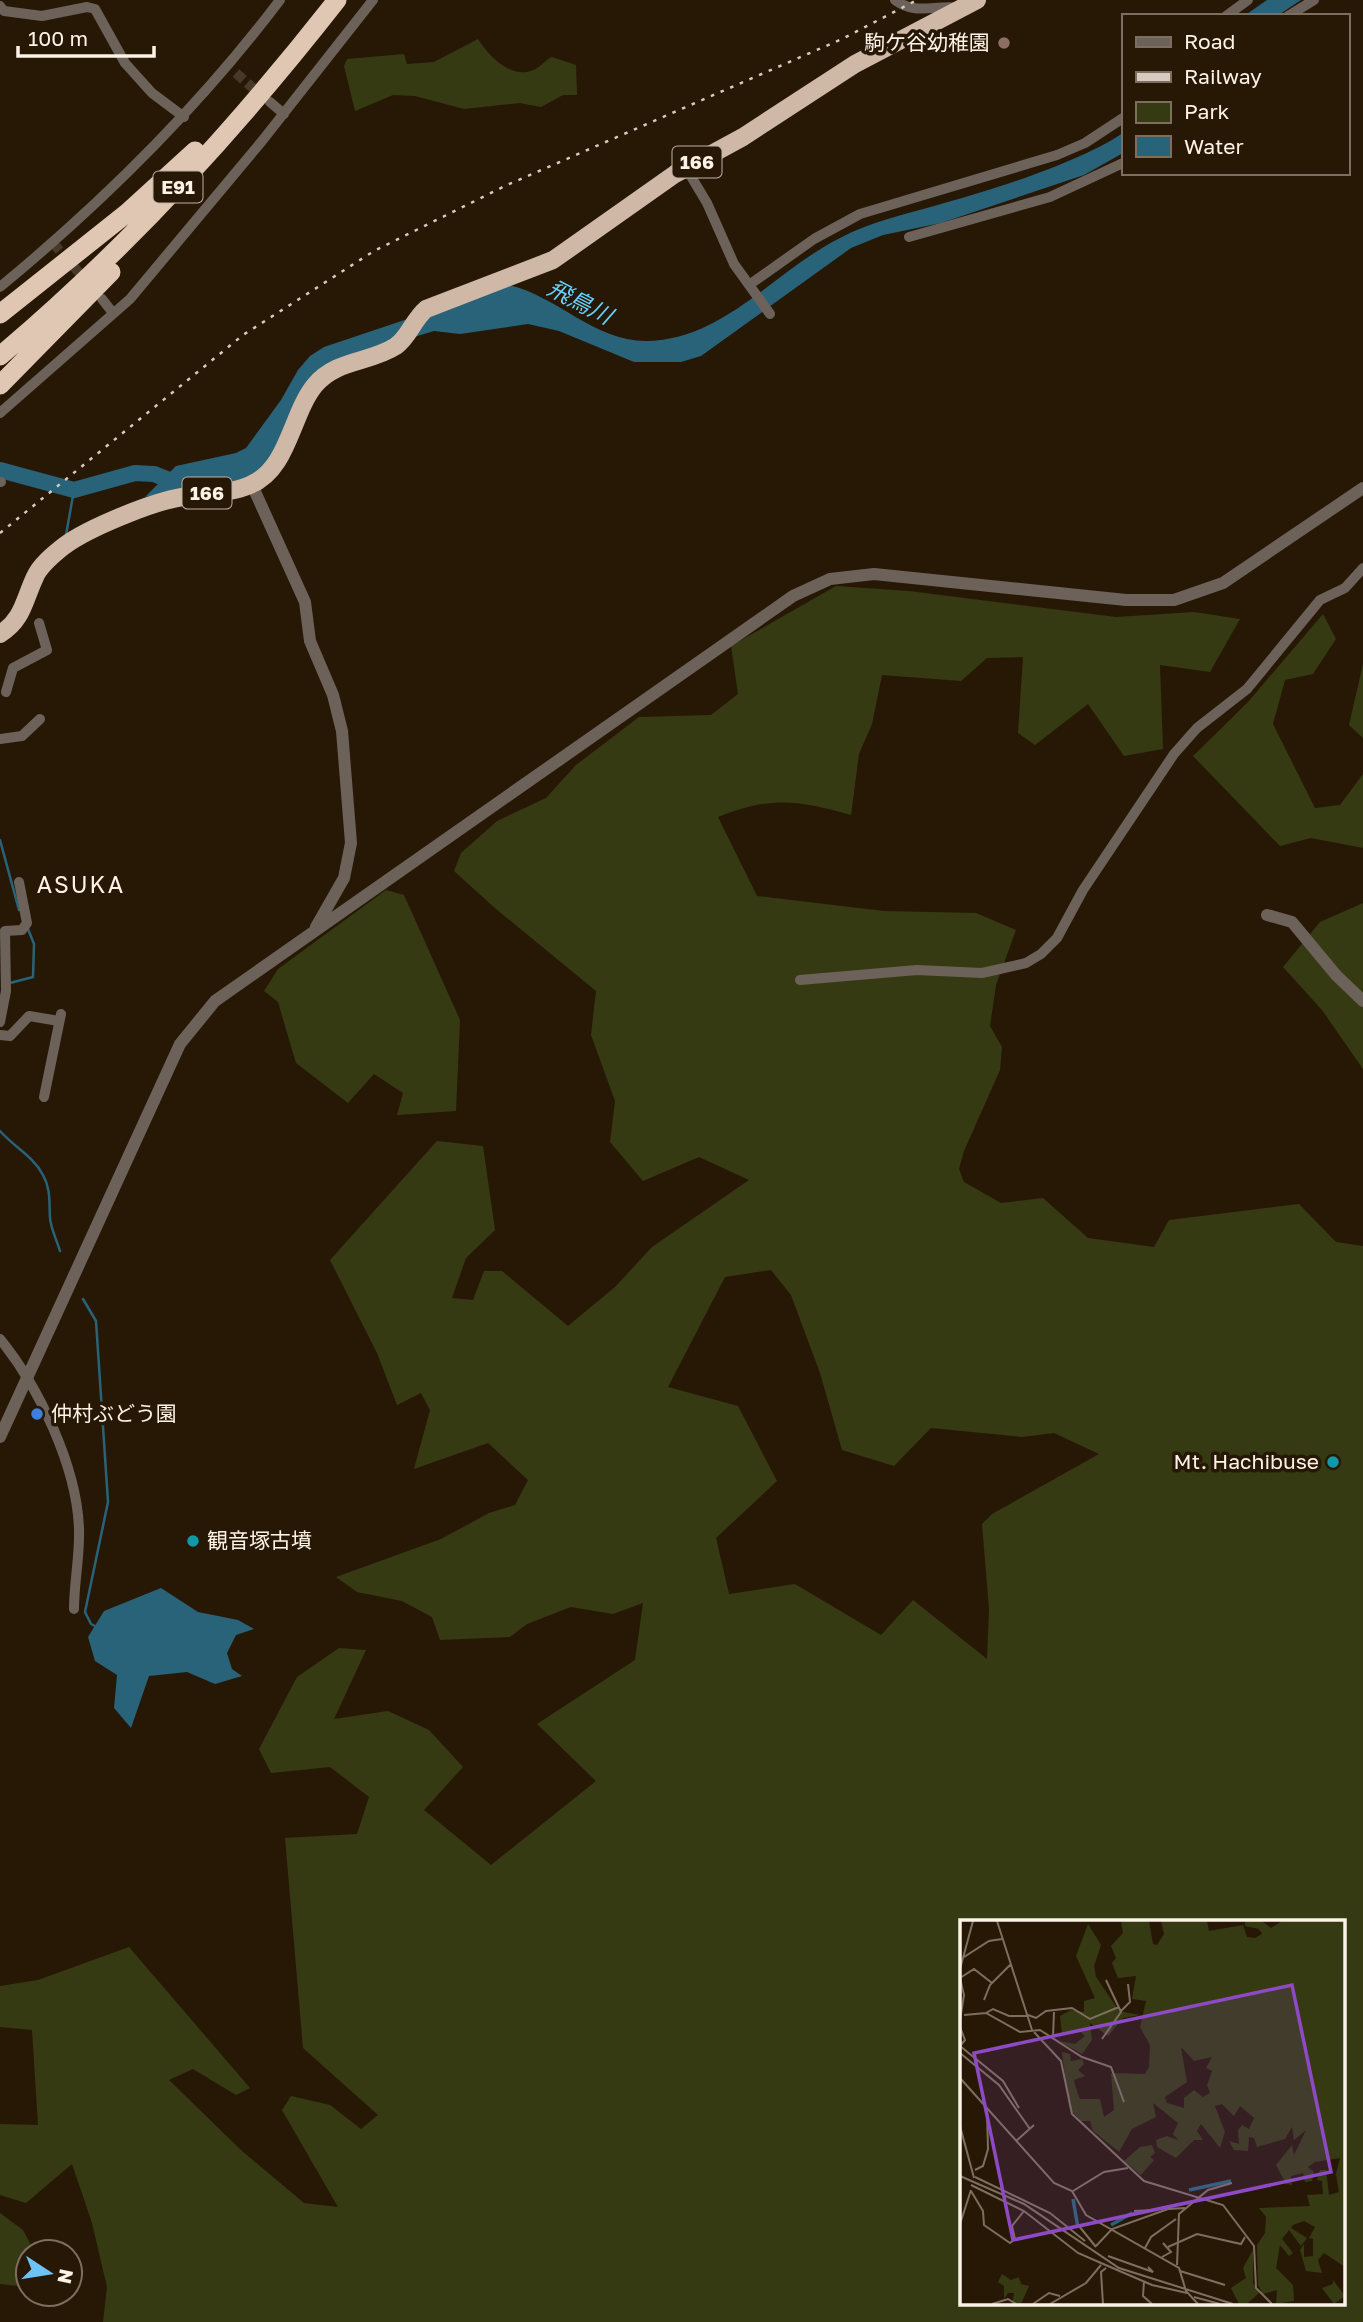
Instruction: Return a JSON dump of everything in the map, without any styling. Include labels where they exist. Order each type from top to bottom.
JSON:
[{"type":"highway","name":"E91","points":[[232,123],[330,0]]},
{"type":"highway","name":"E91","points":[[0,353],[103,258],[232,123],[337,0]]},
{"type":"highway","name":"166","points":[[0,634],[12,626],[21,615],[36,574],[65,545],[159,503],[251,485],[270,470],[282,451],[301,404],[317,382],[338,366],[395,347],[403,340],[416,317],[426,309],[553,260],[686,168],[743,137],[855,65],[969,5]]},
{"type":"highway","points":[[0,314],[127,213],[232,123]]},
{"type":"highway","points":[[0,385],[106,278],[232,123]]},
{"type":"street","points":[[0,287],[53,243],[232,70],[280,0]]},
{"type":"street","points":[[0,413],[130,299],[284,114],[373,0]]},
{"type":"street","points":[[895,0],[914,10],[945,5],[969,5]]},
{"type":"street","points":[[1229,14],[1248,0]]},
{"type":"street","points":[[1291,14],[1314,0]]},
{"type":"street","points":[[0,6],[4,11],[42,16],[87,7],[95,9],[125,63],[152,93],[184,117]]},
{"type":"street","points":[[270,102],[284,114]]},
{"type":"street","points":[[752,288],[814,239],[860,214],[1057,155],[1085,143],[1122,119]]},
{"type":"street","points":[[909,237],[1049,197],[1122,163]]},
{"type":"street","points":[[686,168],[707,203],[734,264],[769,312]]},
{"type":"street","points":[[102,299],[113,313]]},
{"type":"street","points":[[251,485],[305,603],[310,641],[333,695],[342,731],[351,843],[344,878],[313,932]]},
{"type":"street","points":[[0,1437],[180,1044],[215,1001],[793,596],[830,579],[874,574],[1126,600],[1174,600],[1223,583],[1363,488]]},
{"type":"street","points":[[800,981],[917,970],[982,973],[1026,963],[1041,954],[1057,938],[1083,890],[1174,754],[1197,728],[1247,689],[1320,600],[1345,588],[1361,574]]},
{"type":"street","points":[[6,692],[13,668],[47,650],[39,623]]},
{"type":"street","points":[[0,739],[22,736],[40,719]]},
{"type":"street","points":[[0,1022],[6,991],[5,931],[25,926],[19,883]]},
{"type":"street","points":[[1266,915],[1292,922],[1336,975],[1363,1001]]},
{"type":"street","points":[[0,1035],[10,1035],[29,1016],[60,1018],[44,1097]]},
{"type":"street","points":[[0,1339],[28,1375],[57,1436],[76,1503],[79,1528],[75,1609]]},
{"type":"green space","points":[[478,39],[501,64],[517,72],[536,69],[552,57],[576,65],[577,95],[563,95],[541,107],[520,103],[464,109],[415,96],[393,95],[355,111],[344,66],[347,59],[404,54],[407,64],[434,62]]},
{"type":"green space","points":[[836,586],[909,591],[1116,617],[1194,612],[1240,619],[1210,672],[1160,665],[1163,749],[1124,756],[1088,704],[1035,745],[1018,733],[1023,657],[987,658],[961,681],[882,675],[872,724],[859,754],[851,815],[784,802],[753,806],[718,817],[757,896],[884,911],[976,913],[1016,930],[996,985],[990,1026],[1002,1047],[1000,1070],[964,1151],[959,1169],[964,1182],[1001,1203],[1043,1198],[1088,1238],[1154,1247],[1169,1220],[1299,1204],[1336,1242],[1363,1246],[1363,2322],[103,2322],[107,2287],[92,2223],[72,2164],[26,2203],[0,2195],[0,2124],[38,2125],[32,2030],[0,2027],[0,1986],[38,1980],[129,1947],[250,2088],[236,2095],[193,2069],[169,2080],[242,2151],[304,2203],[338,2207],[282,2110],[291,2096],[330,2105],[361,2129],[378,2115],[303,2048],[285,1838],[357,1834],[369,1797],[330,1767],[271,1773],[259,1749],[297,1677],[339,1648],[366,1650],[334,1719],[388,1711],[429,1730],[463,1767],[424,1810],[491,1865],[596,1781],[537,1724],[635,1660],[643,1603],[613,1614],[571,1607],[527,1624],[510,1637],[440,1640],[432,1617],[402,1601],[357,1592],[336,1577],[441,1539],[489,1513],[515,1505],[528,1480],[488,1443],[414,1469],[430,1410],[421,1393],[397,1405],[377,1353],[330,1260],[437,1141],[483,1146],[495,1230],[466,1258],[452,1298],[473,1300],[484,1271],[502,1271],[568,1326],[615,1287],[652,1247],[749,1180],[699,1157],[643,1181],[610,1142],[615,1101],[591,1035],[596,991],[454,871],[461,853],[497,821],[546,798],[576,765],[639,717],[711,715],[738,694],[731,646]],"holes":[[[771,1270],[791,1295],[820,1373],[842,1450],[894,1466],[931,1428],[1022,1437],[1054,1433],[1099,1454],[992,1514],[982,1524],[989,1609],[987,1659],[913,1600],[881,1635],[795,1584],[729,1594],[716,1538],[777,1481],[738,1406],[668,1387],[725,1277]]]},
{"type":"green space","points":[[1323,614],[1336,639],[1313,674],[1285,680],[1273,724],[1315,808],[1340,805],[1363,774],[1363,848],[1311,838],[1280,846],[1193,756],[1248,702]]},
{"type":"green space","points":[[1363,664],[1363,738],[1349,725]]},
{"type":"green space","points":[[386,890],[404,895],[460,1020],[456,1111],[397,1115],[403,1093],[374,1074],[348,1103],[296,1063],[278,1002],[264,991],[278,969]]},
{"type":"green space","points":[[1363,903],[1363,1069],[1322,1010],[1283,967],[1320,922]]},
{"type":"green space","points":[[0,2213],[23,2230],[27,2238],[14,2238],[14,2285],[0,2284]]},
{"type":"water","points":[[1267,0],[1301,0],[1280,14],[1247,14]]},
{"type":"water","points":[[1122,134],[1122,154],[1084,175],[941,223],[883,235],[851,248],[701,356],[681,362],[634,362],[559,331],[528,324],[460,334],[434,331],[344,358],[273,457],[249,478],[145,497],[176,466],[236,453],[246,448],[281,400],[298,370],[310,356],[324,347],[509,285],[543,298],[609,334],[646,341],[674,338],[724,317],[816,252],[852,232],[889,218],[986,191],[1035,174]]},
{"type":"water","points":[[161,1588],[198,1612],[238,1620],[254,1629],[236,1635],[227,1653],[232,1669],[242,1676],[215,1684],[187,1672],[149,1676],[131,1728],[114,1708],[117,1675],[95,1661],[88,1637],[104,1611]]},
{"type":"waterway","name":"飛鳥川","points":[[0,470],[74,490],[135,473],[154,474],[169,480],[183,477]]},
{"type":"waterway","points":[[66,535],[74,490]]},
{"type":"waterway","points":[[0,840],[19,910]]},
{"type":"waterway","points":[[10,983],[33,977],[34,944],[28,929]]},
{"type":"waterway","points":[[0,1131],[34,1162],[46,1180],[51,1222],[60,1251]]},
{"type":"waterway","points":[[83,1299],[96,1321],[108,1502],[85,1612],[91,1624],[97,1627]]},
{"type":"tunnel","points":[[236,73],[263,97]]},
{"type":"tunnel","points":[[53,243],[88,283]]},
{"type":"railway","points":[[0,533],[243,335],[374,251],[507,185],[842,39],[917,0]]},
{"type":"place","name":"駒ケ谷幼稚園","points":[[1004,43]]},
{"type":"place","name":"仲村ぶどう園","points":[[37,1414]]},
{"type":"place","name":"Mt. Hachibuse","points":[[1333,1462]]},
{"type":"place","name":"観音塚古墳","points":[[193,1541]]},
{"type":"district","name":"ASUKA","points":[[81,885]]}]
